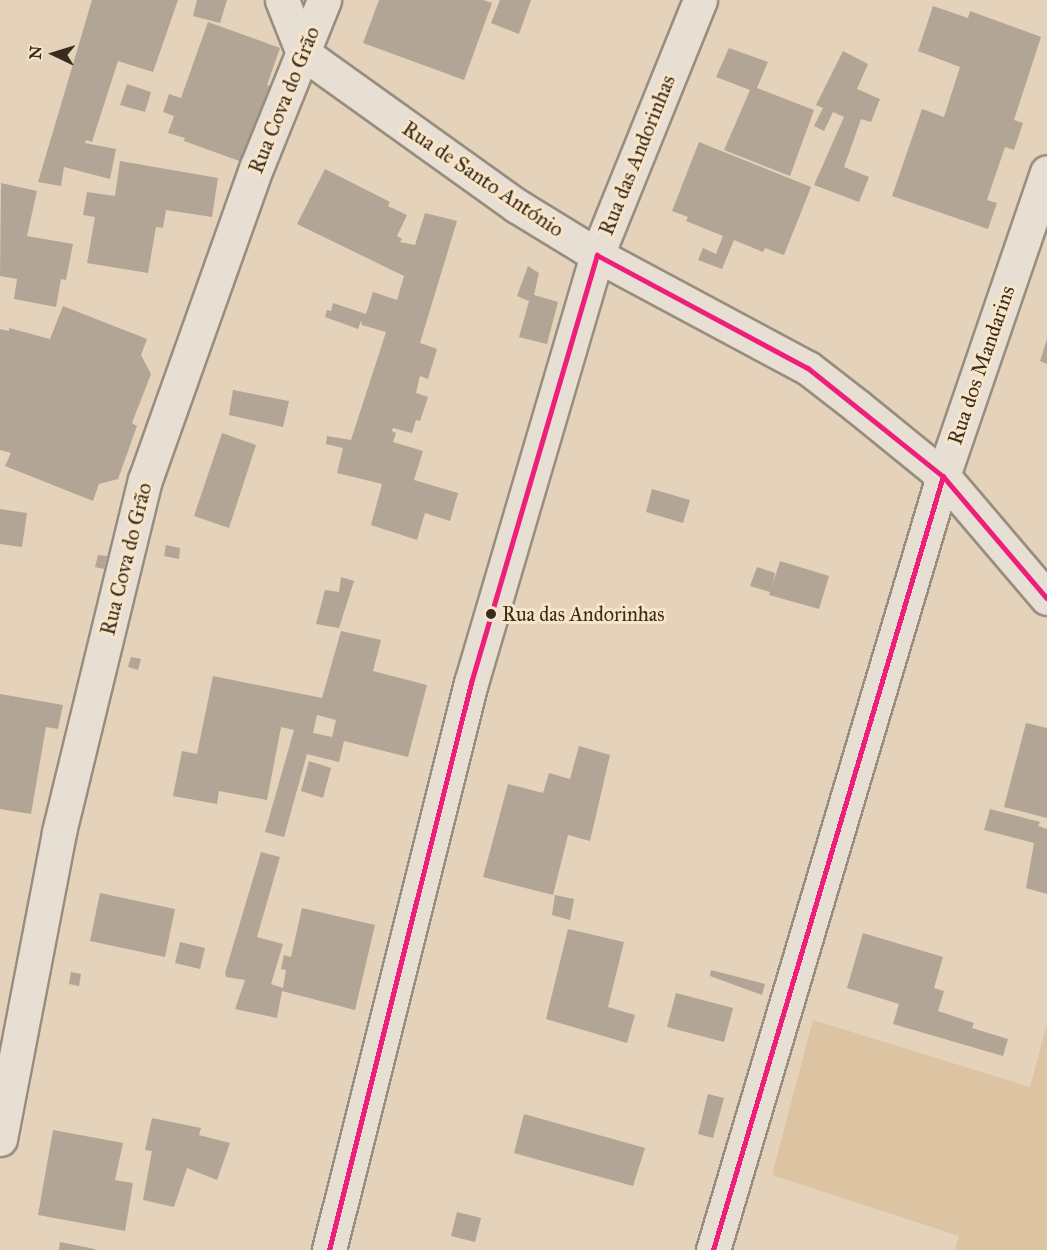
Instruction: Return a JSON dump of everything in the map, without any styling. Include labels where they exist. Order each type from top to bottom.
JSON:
[{"type":"street","points":[[282,0],[303,53]]},
{"type":"street","name":"Rua Cova do Grão","points":[[0,1139],[59,832],[145,480],[257,166],[324,0]]},
{"type":"street","name":"Rua das Andorinhas","points":[[329,1250],[471,682],[597,255],[700,0]]},
{"type":"street","name":"Rua de Santo António","points":[[303,53],[517,206],[597,255],[808,368],[943,476],[1047,598]]},
{"type":"street","name":"Rua dos Mandarins","points":[[713,1250],[943,476],[1047,172]]},
{"type":"shaded area","points":[[813,1020],[1030,1087],[1047,1024],[1047,1250],[955,1250],[959,1236],[772,1175]]},
{"type":"building","points":[[92,0],[178,0],[153,72],[118,61],[92,142],[86,140],[85,143],[116,149],[110,179],[64,167],[61,186],[38,182]]},
{"type":"building","points":[[197,0],[227,0],[220,23],[193,16]]},
{"type":"building","points":[[379,0],[483,0],[492,3],[464,80],[363,43]]},
{"type":"building","points":[[500,0],[531,0],[519,34],[491,23]]},
{"type":"building","points":[[933,6],[968,18],[970,11],[1041,37],[1014,120],[1023,123],[1014,150],[1005,147],[987,200],[997,203],[988,229],[892,196],[922,109],[944,117],[960,67],[918,51]]},
{"type":"building","points":[[208,22],[280,48],[267,85],[271,87],[245,163],[168,133],[174,116],[163,112],[169,94],[181,98]]},
{"type":"building","points":[[729,48],[768,62],[757,88],[814,110],[790,176],[724,150],[750,90],[716,77]]},
{"type":"building","points":[[843,51],[868,64],[857,89],[880,99],[871,122],[861,119],[844,167],[869,177],[859,202],[814,185],[844,117],[833,112],[824,131],[814,126],[823,108],[816,105]]},
{"type":"building","points":[[127,84],[151,92],[145,112],[120,105]]},
{"type":"building","points":[[699,142],[811,187],[784,255],[765,248],[763,252],[734,240],[722,269],[698,260],[703,248],[716,254],[723,236],[686,221],[688,217],[672,211]]},
{"type":"building","points":[[120,161],[218,178],[212,217],[166,210],[163,228],[156,227],[148,273],[87,263],[95,217],[83,215],[87,192],[115,196]]},
{"type":"building","points":[[325,169],[390,202],[388,206],[407,215],[397,236],[402,239],[400,242],[415,245],[425,213],[457,221],[420,343],[437,349],[428,379],[420,376],[416,393],[428,397],[420,421],[416,420],[412,433],[393,428],[392,431],[396,433],[393,442],[423,451],[414,480],[458,493],[450,521],[425,513],[417,540],[371,525],[382,484],[337,473],[343,448],[326,444],[327,436],[351,440],[386,332],[362,325],[361,321],[358,329],[325,317],[327,310],[331,311],[333,303],[366,314],[373,292],[397,300],[404,276],[297,224]]},
{"type":"building","points":[[1,183],[37,191],[27,236],[73,244],[66,280],[61,279],[56,307],[14,299],[17,279],[0,276]]},
{"type":"building","points":[[528,266],[539,273],[534,295],[558,302],[547,344],[519,337],[529,301],[517,296]]},
{"type":"building","points":[[63,306],[147,339],[141,355],[151,374],[132,423],[137,426],[118,479],[99,484],[93,501],[5,466],[11,453],[0,450],[0,329],[9,331],[9,328],[50,339]]},
{"type":"building","points":[[1047,339],[1047,364],[1040,361]]},
{"type":"building","points":[[233,390],[289,401],[283,427],[229,415]]},
{"type":"building","points":[[222,433],[256,445],[229,528],[194,516]]},
{"type":"building","points":[[652,489],[690,500],[683,523],[646,512]]},
{"type":"building","points":[[0,509],[27,513],[22,547],[0,544]]},
{"type":"building","points":[[166,545],[180,548],[179,559],[164,556]]},
{"type":"building","points":[[98,555],[107,556],[104,569],[95,567]]},
{"type":"building","points":[[780,561],[829,576],[819,609],[769,595],[770,592],[750,586],[757,567],[775,573],[772,586]]},
{"type":"building","points":[[341,577],[354,581],[339,628],[316,624],[325,590],[339,592]]},
{"type":"building","points":[[341,631],[381,640],[373,671],[427,685],[408,757],[344,741],[339,762],[307,754],[284,837],[265,832],[294,730],[281,727],[267,800],[219,791],[217,804],[173,796],[182,751],[197,754],[213,676],[322,698]],"holes":[[[317,715],[336,720],[332,737],[313,733]]]},
{"type":"building","points":[[131,657],[141,659],[138,670],[128,667]]},
{"type":"building","points":[[0,694],[63,705],[58,729],[46,727],[31,814],[0,809]]},
{"type":"building","points":[[1026,723],[1047,728],[1047,818],[1004,807]]},
{"type":"building","points":[[579,746],[610,755],[590,841],[568,835],[553,895],[483,877],[508,784],[543,793],[549,773],[570,779]]},
{"type":"building","points":[[309,761],[331,768],[323,798],[301,791]]},
{"type":"building","points":[[990,809],[1040,822],[1038,826],[1047,829],[1047,894],[1026,888],[1034,843],[984,830]]},
{"type":"building","points":[[261,852],[280,857],[257,937],[283,944],[271,984],[283,988],[286,970],[281,969],[284,955],[291,957],[302,908],[375,925],[355,1010],[282,991],[277,1018],[235,1009],[245,980],[226,977],[225,973]]},
{"type":"building","points":[[100,893],[175,909],[165,957],[90,941]]},
{"type":"building","points":[[555,895],[574,899],[570,920],[552,915]]},
{"type":"building","points":[[568,929],[624,942],[608,1007],[635,1015],[627,1043],[546,1019]]},
{"type":"building","points":[[863,933],[943,957],[934,988],[944,991],[938,1011],[974,1023],[972,1028],[1008,1039],[1003,1056],[893,1024],[899,1004],[847,988]]},
{"type":"building","points":[[180,942],[205,948],[200,969],[175,963]]},
{"type":"building","points":[[711,970],[765,984],[762,995],[710,976]]},
{"type":"building","points":[[71,972],[81,974],[79,986],[69,984]]},
{"type":"building","points":[[676,993],[733,1008],[724,1042],[667,1027]]},
{"type":"building","points":[[708,1094],[724,1098],[713,1138],[698,1134]]},
{"type":"building","points":[[524,1114],[645,1148],[633,1186],[514,1153]]},
{"type":"building","points":[[152,1118],[201,1128],[199,1135],[230,1143],[217,1180],[187,1168],[174,1207],[143,1200],[152,1151],[145,1150]]},
{"type":"building","points":[[53,1130],[123,1143],[115,1180],[133,1183],[125,1231],[38,1215]]},
{"type":"building","points":[[457,1212],[481,1218],[475,1242],[451,1236]]},
{"type":"building","points":[[60,1242],[95,1249],[95,1250],[59,1250]]},
{"type":"transit line","points":[[597,255],[808,368],[943,476],[1047,598]]},
{"type":"transit line","points":[[329,1250],[471,683],[597,255]]},
{"type":"transit line","points":[[713,1250],[943,476]]},
{"type":"place","name":"Rua das Andorinhas","points":[[491,614]]}]
